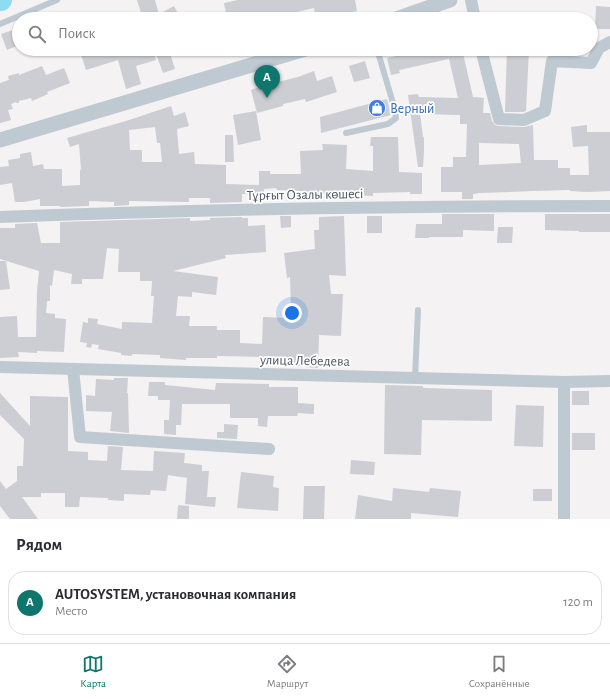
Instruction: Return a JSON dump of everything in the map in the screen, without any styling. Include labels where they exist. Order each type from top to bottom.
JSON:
[{"type":"street","points":[[416,12],[450,0]]},
{"type":"street","points":[[471,0],[473,12]]},
{"type":"street","points":[[598,50],[610,42]]},
{"type":"street","points":[[0,140],[282,56]]},
{"type":"street","points":[[483,56],[499,119],[524,120],[545,111],[552,61],[591,63],[595,56]]},
{"type":"street","name":"Тұрғыт Озалы көшесі","points":[[0,217],[417,206],[610,206]]},
{"type":"street","name":"улица Лебедева","points":[[0,367],[564,382],[610,381]]},
{"type":"street","points":[[72,369],[80,437],[269,449]]},
{"type":"street","points":[[564,382],[564,519]]},
{"type":"lane","points":[[28,12],[57,0]]},
{"type":"lane","points":[[0,24],[12,19]]},
{"type":"lane","points":[[346,133],[388,124],[396,118],[379,56]]},
{"type":"lane","points":[[415,378],[418,310]]},
{"type":"building","points":[[137,0],[155,0],[158,12],[141,12]]},
{"type":"building","points":[[238,0],[355,0],[357,11],[315,12],[314,8],[297,12],[226,12],[224,3]]},
{"type":"building","points":[[174,6],[177,12],[163,12]]},
{"type":"building","points":[[596,6],[610,7],[610,29],[598,29],[598,12],[596,12]]},
{"type":"building","points":[[12,30],[12,48],[7,50],[1,34]]},
{"type":"building","points":[[81,56],[155,56],[156,60],[136,66],[141,84],[126,89],[118,60],[86,70]]},
{"type":"building","points":[[157,56],[171,56],[175,69],[163,73]]},
{"type":"building","points":[[396,56],[464,56],[473,97],[484,98],[483,113],[490,113],[492,121],[498,126],[524,127],[533,125],[534,160],[558,160],[558,168],[570,168],[570,175],[589,175],[588,146],[573,147],[571,127],[587,125],[587,132],[610,132],[610,191],[587,192],[570,190],[480,193],[473,194],[473,199],[462,199],[462,192],[441,192],[441,167],[453,167],[453,157],[466,157],[467,124],[460,124],[460,115],[420,114],[424,137],[424,152],[423,167],[418,167],[408,95],[418,94],[419,97],[458,98],[449,59],[399,70],[400,73],[391,75],[387,58]],"holes":[[[479,143],[519,144],[521,163],[479,165]]]},
{"type":"building","points":[[507,56],[529,56],[526,111],[505,112]]},
{"type":"building","points":[[365,61],[370,78],[354,82],[349,66]]},
{"type":"building","points":[[42,66],[46,75],[64,68],[70,83],[47,92],[48,94],[32,101],[31,98],[19,101],[19,103],[16,102],[11,104],[13,109],[8,110],[11,120],[0,123],[0,83],[9,80],[8,76],[19,73],[19,75]]},
{"type":"building","points":[[314,71],[317,81],[332,76],[337,92],[306,102],[305,99],[283,104],[283,106],[257,113],[251,90]]},
{"type":"building","points":[[387,99],[391,115],[321,133],[320,117]]},
{"type":"building","points":[[171,106],[174,116],[185,112],[189,126],[177,129],[179,154],[194,152],[195,164],[226,165],[226,184],[259,185],[259,171],[270,171],[270,174],[301,174],[300,151],[323,150],[322,144],[347,145],[346,169],[373,171],[373,146],[370,146],[371,137],[398,137],[399,172],[422,173],[422,194],[410,194],[410,192],[373,193],[373,196],[318,193],[303,194],[303,191],[277,190],[276,188],[264,189],[264,195],[242,194],[242,202],[210,203],[210,198],[189,198],[189,202],[129,201],[129,205],[114,206],[114,202],[89,201],[89,206],[60,207],[40,206],[40,199],[15,202],[12,183],[0,185],[0,167],[9,166],[8,160],[20,158],[20,154],[31,152],[33,166],[43,164],[44,169],[62,169],[62,186],[80,185],[81,170],[79,144],[70,147],[67,138]],"holes":[[[155,127],[157,143],[160,143],[162,162],[142,162],[142,150],[130,150],[129,130]]]},
{"type":"building","points":[[256,111],[261,140],[238,145],[233,115]]},
{"type":"building","points":[[225,135],[233,135],[234,162],[225,162]]},
{"type":"building","points":[[442,214],[494,214],[494,231],[463,230],[463,237],[415,238],[416,224],[442,224]]},
{"type":"building","points":[[545,214],[610,214],[610,232],[545,230]]},
{"type":"building","points":[[280,216],[291,216],[291,227],[281,228]]},
{"type":"building","points":[[344,216],[346,276],[329,275],[331,294],[343,294],[341,336],[319,335],[318,368],[292,366],[292,362],[267,361],[268,357],[217,356],[217,358],[186,358],[186,360],[160,358],[160,355],[121,355],[121,353],[98,349],[99,345],[92,344],[91,348],[86,347],[87,343],[80,342],[83,322],[88,323],[88,318],[98,319],[97,324],[122,329],[122,322],[152,323],[154,296],[151,296],[152,281],[140,281],[140,272],[118,272],[119,249],[107,248],[103,279],[82,279],[82,284],[71,284],[72,274],[54,270],[52,286],[50,285],[50,301],[47,301],[46,313],[55,314],[55,318],[66,319],[64,352],[18,352],[19,357],[0,358],[0,317],[17,316],[18,337],[36,337],[39,271],[0,259],[0,228],[15,228],[15,224],[37,223],[41,243],[60,243],[60,222],[190,218],[190,221],[210,220],[210,218],[242,217],[248,218],[248,226],[265,225],[266,252],[225,255],[226,258],[173,271],[218,277],[216,295],[192,292],[192,297],[178,296],[176,316],[190,316],[189,326],[217,326],[217,330],[240,330],[240,343],[262,344],[263,317],[287,318],[288,307],[291,307],[290,277],[287,278],[284,253],[315,249],[314,230],[319,230],[319,217]]},
{"type":"building","points":[[367,216],[382,216],[382,233],[367,233]]},
{"type":"building","points":[[498,227],[513,227],[512,243],[497,243]]},
{"type":"building","points":[[0,261],[6,261],[10,289],[0,290]]},
{"type":"building","points":[[114,378],[128,378],[127,393],[129,433],[110,431],[112,412],[86,411],[86,395],[95,396],[96,379],[114,380]]},
{"type":"building","points":[[149,382],[165,382],[165,385],[215,390],[216,383],[269,384],[269,387],[298,387],[298,403],[314,404],[314,414],[298,413],[297,416],[268,416],[267,427],[258,426],[258,418],[230,418],[230,404],[182,404],[181,425],[176,425],[176,435],[164,434],[164,420],[169,420],[170,400],[158,400],[158,396],[148,396]]},
{"type":"building","points":[[385,385],[423,386],[423,388],[492,390],[492,421],[422,420],[421,455],[384,454]]},
{"type":"building","points":[[572,391],[589,391],[589,405],[572,405]]},
{"type":"building","points":[[0,393],[30,426],[30,396],[68,397],[68,451],[88,452],[88,460],[107,461],[108,446],[123,447],[121,470],[153,471],[154,451],[185,453],[184,463],[202,465],[202,471],[209,471],[207,497],[216,497],[215,507],[185,504],[187,478],[168,475],[166,491],[151,490],[150,495],[124,494],[124,501],[108,500],[108,498],[80,497],[79,507],[65,507],[65,493],[41,493],[41,497],[22,497],[38,519],[10,519],[0,506],[0,481],[6,489],[17,481],[17,466],[23,466],[24,439],[0,415]]},
{"type":"building","points":[[516,405],[544,406],[543,447],[514,446]]},
{"type":"building","points":[[224,424],[238,425],[237,439],[217,438],[217,432],[224,432]]},
{"type":"building","points":[[572,433],[595,433],[595,450],[572,450]]},
{"type":"building","points":[[351,460],[375,462],[374,475],[350,474]]},
{"type":"building","points":[[241,472],[274,476],[273,487],[279,488],[278,511],[237,508]]},
{"type":"building","points":[[304,486],[325,486],[324,519],[303,519]]},
{"type":"building","points":[[393,488],[429,492],[430,488],[461,491],[458,517],[411,513],[411,519],[355,519],[358,495],[392,501]]},
{"type":"building","points":[[533,489],[552,489],[552,501],[533,501]]},
{"type":"building","points":[[178,505],[189,506],[189,519],[177,519]]},
{"type":"place","name":"AUTOSYSTEM, установочная компания","points":[[267,98]]},
{"type":"place","name":"Верный","points":[[377,108]]}]
